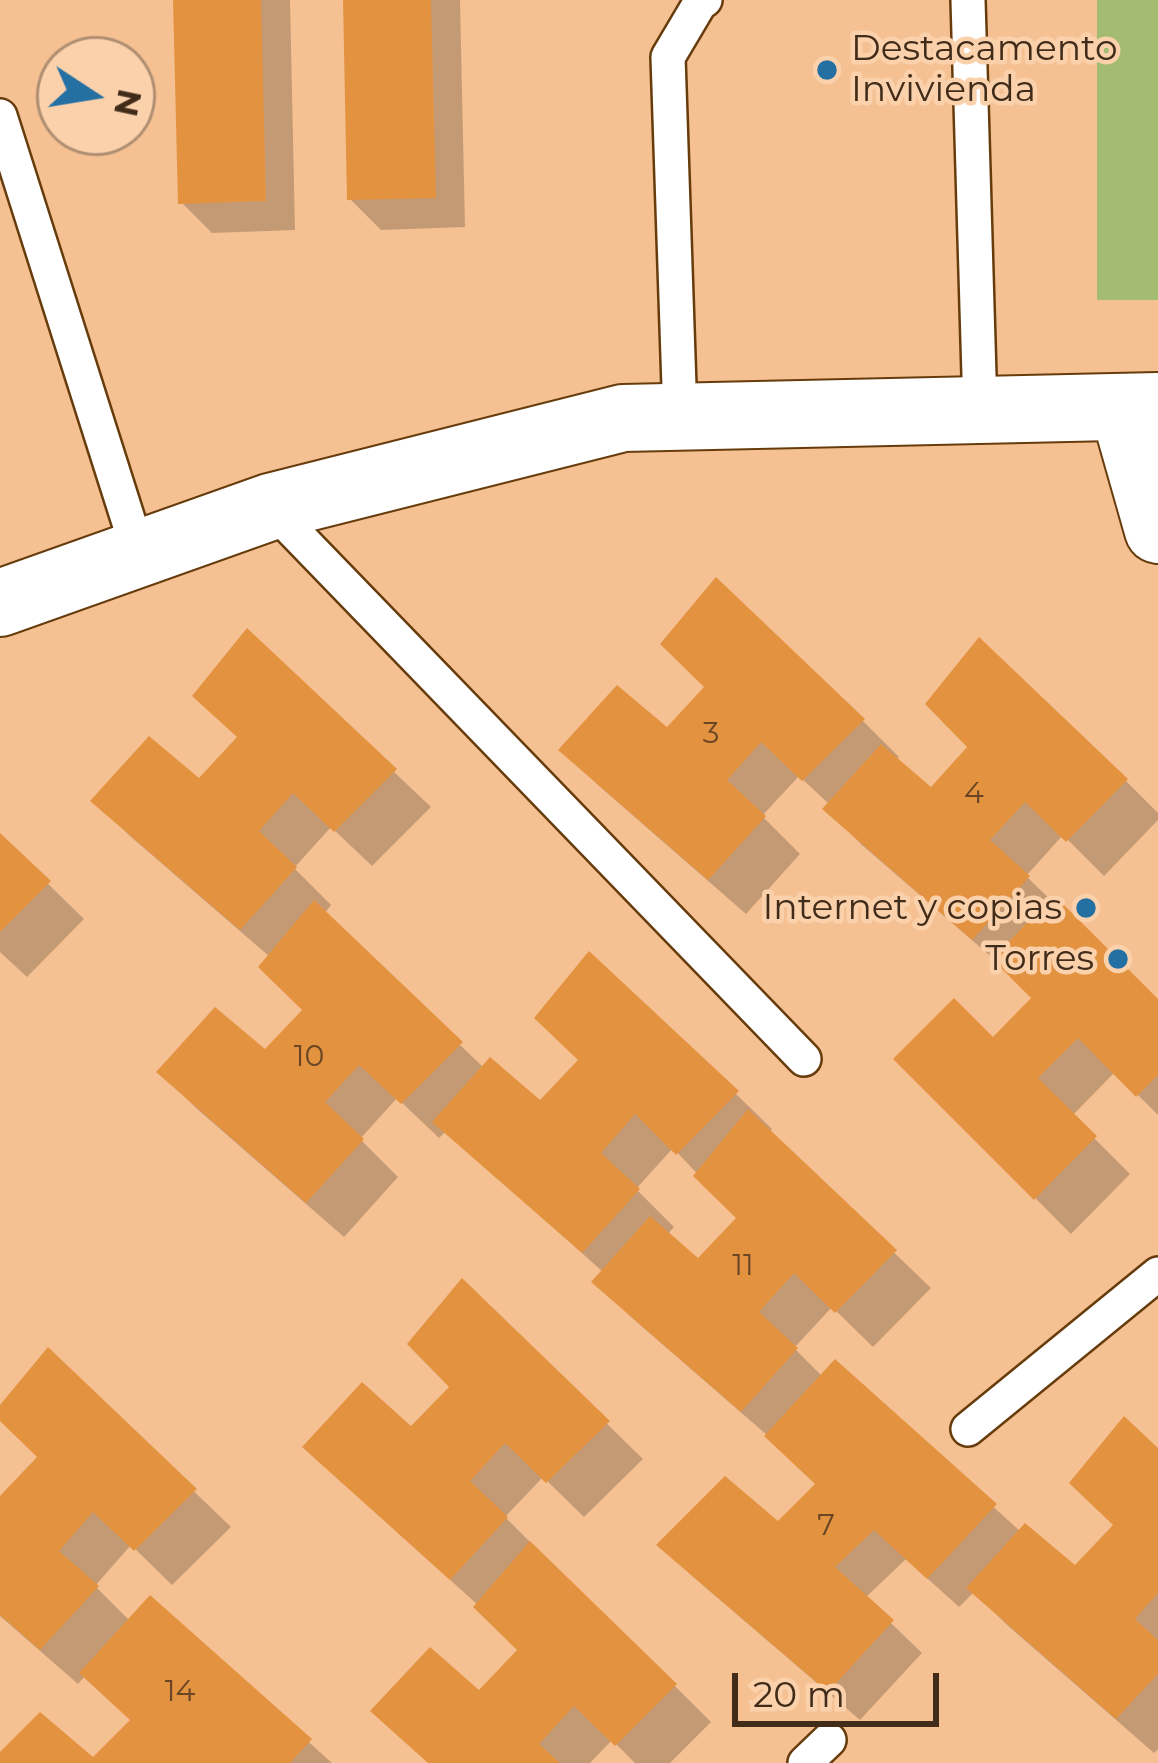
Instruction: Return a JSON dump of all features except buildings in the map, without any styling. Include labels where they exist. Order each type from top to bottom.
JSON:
[{"type":"street","points":[[0,603],[270,508],[622,418],[1141,407],[1158,530]]},
{"type":"lane","points":[[680,417],[668,57],[705,0]]},
{"type":"lane","points":[[968,0],[980,410]]},
{"type":"lane","points":[[0,116],[139,554]]},
{"type":"lane","points":[[270,508],[804,1059]]},
{"type":"lane","points":[[968,1429],[1158,1274]]},
{"type":"green space","points":[[1097,0],[1158,0],[1158,300],[1097,300]]},
{"type":"place","name":"Destacamento Invivienda","points":[[827,70]]},
{"type":"place","name":"Internet y copias","points":[[1086,908]]},
{"type":"place","name":"Torres","points":[[1118,959]]}]
